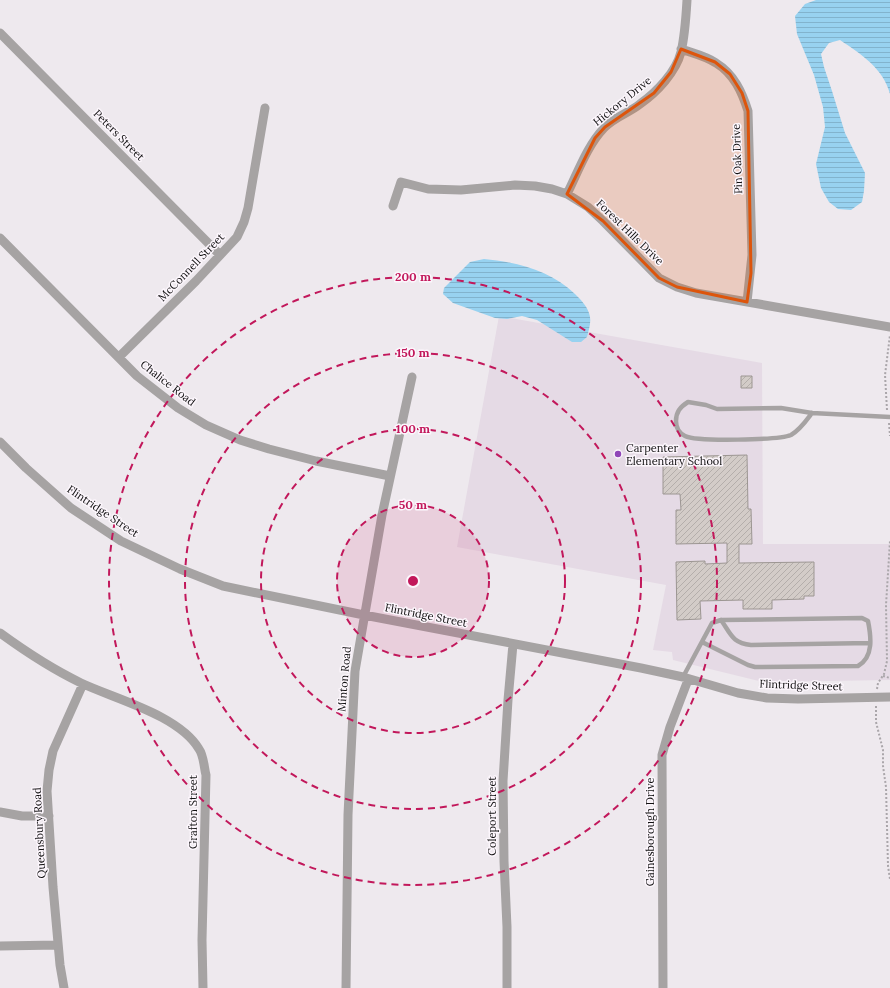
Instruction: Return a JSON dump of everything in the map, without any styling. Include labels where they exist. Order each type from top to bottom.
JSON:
[{"type":"street","name":"Hickory Drive","points":[[567,194],[595,138],[611,122],[639,105],[654,93],[671,72],[681,49],[687,0]]},
{"type":"street","name":"Peters Street","points":[[0,33],[220,255]]},
{"type":"street","name":"Pin Oak Drive","points":[[681,49],[715,62],[730,74],[742,93],[748,111],[752,255],[747,302]]},
{"type":"street","name":"McConnell Street","points":[[119,357],[196,281],[237,237],[246,215],[265,108]]},
{"type":"street","name":"Forest Hills Drive","points":[[393,206],[401,182],[434,190],[461,190],[515,185],[552,189],[567,194],[588,207],[659,278],[677,287],[696,293],[890,327]]},
{"type":"street","name":"Chalice Road","points":[[0,238],[137,376],[178,408],[206,425],[233,437],[269,449],[316,461],[390,476]]},
{"type":"street","name":"Minton Road","points":[[346,988],[348,815],[354,679],[390,476],[412,377]]},
{"type":"street","name":"Flintridge Street","points":[[0,442],[26,468],[71,508],[121,541],[180,569],[223,586],[364,616],[641,668],[685,678],[738,693],[767,698],[798,699],[890,697]]},
{"type":"street","name":"Grafton Street","points":[[0,633],[37,660],[83,684],[169,721],[189,737],[200,750],[206,776],[206,850],[202,940],[203,988]]},
{"type":"street","name":"Coleport Street","points":[[507,988],[504,781],[508,700],[514,644]]},
{"type":"street","name":"Gainesborough Drive","points":[[663,988],[662,755],[685,678]]},
{"type":"street","name":"Queensbury Road","points":[[64,988],[58,945],[47,792],[49,770],[53,751],[83,684]]},
{"type":"street","points":[[0,812],[22,816],[49,816]]},
{"type":"street","points":[[0,946],[58,945]]},
{"type":"lane","points":[[812,413],[801,428],[791,435],[776,438],[700,439],[686,436],[679,432],[676,424],[676,417],[680,408],[688,402],[706,405],[717,409],[781,408],[812,413],[889,417]]},
{"type":"lane","points":[[685,678],[702,642],[712,623],[721,620],[862,618],[868,621],[870,643],[867,658],[858,666],[768,668],[748,665],[702,642]]},
{"type":"lane","points":[[721,620],[733,638],[738,642],[747,645],[870,643]]},
{"type":"path","points":[[890,332],[885,375],[890,436]]},
{"type":"path","points":[[890,541],[886,605],[887,660],[883,676],[878,683],[876,698],[876,722],[883,750],[883,766],[886,778],[888,866],[890,879]]},
{"type":"path","points":[[883,676],[890,678]]},
{"type":"highlighted area","points":[[681,49],[715,62],[730,74],[742,93],[748,111],[751,273],[747,302],[677,287],[659,278],[603,221],[567,194],[595,138],[605,127],[654,93],[671,72]]},
{"type":"shaded area","name":"Carpenter Elementary School","points":[[499,316],[762,363],[763,544],[890,544],[890,680],[763,682],[673,660],[672,652],[653,650],[666,585],[457,547]]},
{"type":"water","points":[[816,0],[890,0],[890,94],[887,85],[877,69],[863,56],[840,40],[829,43],[821,54],[845,133],[865,173],[862,202],[851,210],[838,209],[829,202],[821,188],[816,164],[825,127],[823,107],[814,75],[797,34],[795,16],[805,4]]},
{"type":"water","points":[[484,259],[521,265],[555,279],[566,286],[579,298],[588,310],[590,322],[587,337],[581,342],[572,342],[537,320],[522,316],[507,319],[495,318],[453,303],[443,294],[444,288],[470,262]]},
{"type":"building","points":[[741,376],[752,376],[752,388],[741,388]]},
{"type":"building","points":[[747,455],[748,509],[751,509],[752,544],[739,544],[739,563],[814,562],[814,596],[804,596],[804,599],[772,600],[772,609],[743,609],[743,600],[700,601],[701,619],[677,620],[676,562],[705,561],[705,564],[727,563],[727,543],[676,544],[676,510],[681,510],[680,494],[663,494],[663,457]]},
{"type":"place","name":"Carpenter Elementary School","points":[[618,454]]}]
